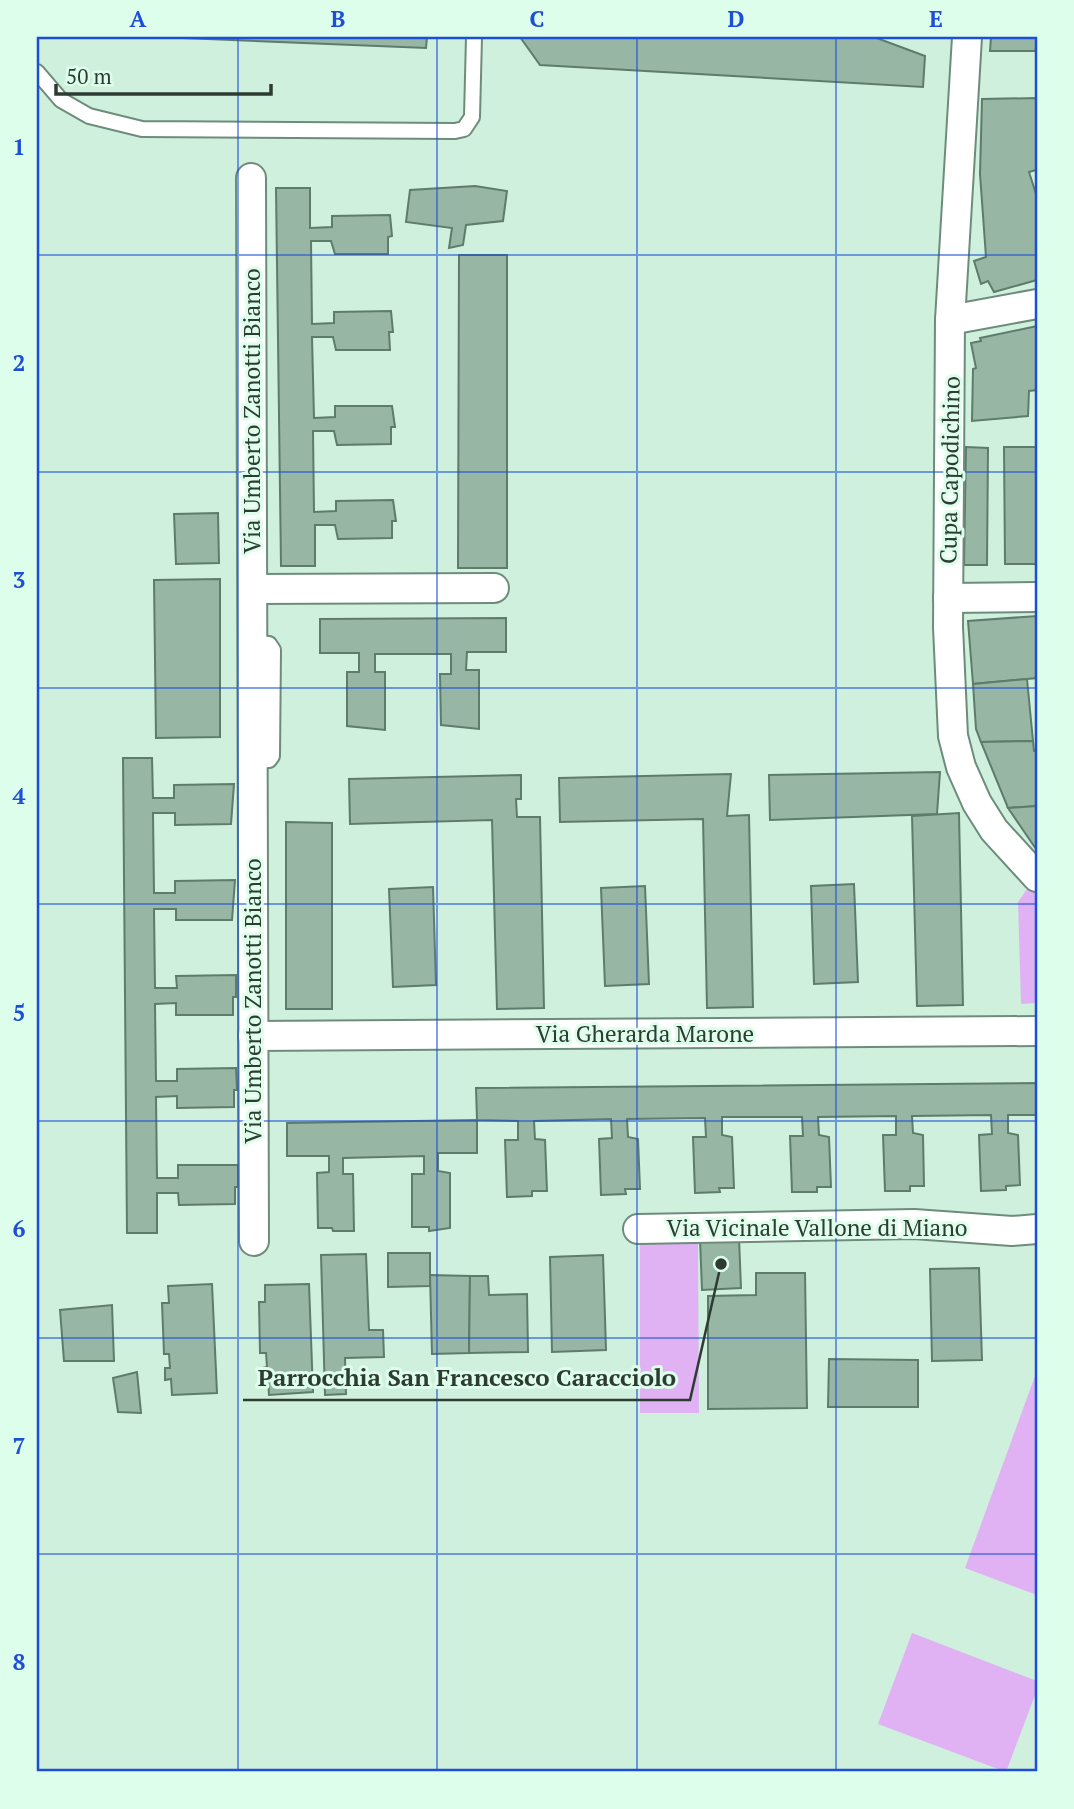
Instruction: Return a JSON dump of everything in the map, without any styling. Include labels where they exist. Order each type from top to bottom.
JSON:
[{"type":"street","name":"Cupa Capodichino","points":[[967,37],[950,320],[948,598],[953,736],[961,767],[994,830],[1037,877]]},
{"type":"street","name":"Via Umberto Zanotti Bianco","points":[[251,178],[254,1241]]},
{"type":"street","points":[[950,320],[1037,303]]},
{"type":"street","points":[[253,589],[494,588]]},
{"type":"street","points":[[948,598],[1037,597]]},
{"type":"street","name":"Via Gherarda Marone","points":[[253,1037],[1037,1031]]},
{"type":"street","name":"Via Vicinale Vallone di Miano","points":[[638,1228],[914,1224],[1012,1231],[1037,1229]]},
{"type":"lane","points":[[37,72],[61,100],[89,116],[142,129],[455,131],[468,126],[472,117],[474,37]]},
{"type":"shaded area","points":[[1029,886],[1037,894],[1037,1003],[1021,1004],[1018,902]]},
{"type":"shaded area","points":[[640,1242],[698,1243],[699,1413],[640,1413]]},
{"type":"shaded area","points":[[1035,1376],[1037,1377],[1037,1595],[965,1568]]},
{"type":"shaded area","points":[[912,1633],[1037,1681],[1037,1690],[1006,1772],[878,1724]]},
{"type":"building","points":[[158,37],[427,37],[426,48]]},
{"type":"building","points":[[520,37],[874,37],[925,56],[923,87],[540,65]]},
{"type":"building","points":[[991,37],[1037,37],[1037,45],[1035,51],[990,51]]},
{"type":"building","points":[[1037,98],[1036,170],[1029,172],[1037,197],[1037,280],[994,292],[988,281],[981,284],[974,261],[986,257],[980,174],[982,99]]},
{"type":"building","points":[[475,186],[507,191],[503,221],[466,225],[463,245],[449,248],[452,228],[406,222],[410,190]]},
{"type":"building","points":[[276,188],[310,188],[310,228],[332,227],[332,216],[390,215],[392,236],[388,237],[388,254],[335,254],[331,241],[311,241],[312,324],[334,323],[334,312],[391,311],[393,332],[389,332],[390,350],[336,350],[333,337],[312,337],[314,418],[335,417],[335,406],[392,406],[395,427],[391,427],[391,444],[337,445],[334,431],[313,431],[314,512],[336,511],[336,501],[393,500],[396,521],[392,521],[392,538],[338,539],[335,525],[315,525],[315,566],[281,566]]},
{"type":"building","points":[[459,255],[507,255],[507,568],[458,568]]},
{"type":"building","points":[[1037,326],[1037,390],[1029,391],[1028,416],[972,421],[973,369],[976,368],[971,343],[981,341],[980,338]]},
{"type":"building","points":[[966,447],[988,448],[987,565],[964,565]]},
{"type":"building","points":[[1004,447],[1037,447],[1037,564],[1005,564]]},
{"type":"building","points":[[218,513],[219,563],[176,564],[174,514]]},
{"type":"building","points":[[220,579],[220,737],[156,738],[154,580]]},
{"type":"building","points":[[1037,616],[1037,678],[973,684],[968,621]]},
{"type":"building","points":[[506,618],[506,652],[467,652],[466,670],[479,670],[479,729],[441,725],[440,674],[451,674],[451,654],[375,654],[375,672],[385,672],[385,730],[347,726],[347,672],[359,672],[359,653],[320,653],[320,619]]},
{"type":"building","points":[[1027,679],[1033,741],[981,742],[976,729],[973,684]]},
{"type":"building","points":[[1033,741],[1034,751],[1037,750],[1037,806],[1008,808],[981,742]]},
{"type":"building","points":[[123,758],[152,758],[153,798],[174,798],[174,785],[234,784],[231,824],[175,825],[175,813],[153,813],[154,893],[175,893],[175,881],[235,880],[232,920],[176,920],[176,909],[154,909],[155,988],[177,988],[176,976],[236,975],[233,1015],[176,1015],[176,1003],[155,1004],[156,1081],[177,1081],[177,1069],[236,1068],[237,1090],[234,1090],[234,1107],[177,1108],[177,1096],[156,1097],[157,1178],[178,1178],[178,1165],[238,1165],[235,1204],[179,1205],[178,1193],[157,1193],[157,1233],[127,1233]]},
{"type":"building","points":[[940,772],[937,814],[770,820],[769,775]]},
{"type":"building","points":[[731,774],[727,816],[749,815],[753,1007],[707,1008],[703,819],[560,822],[559,778]]},
{"type":"building","points":[[521,775],[521,799],[516,799],[517,817],[540,817],[544,1008],[497,1009],[492,820],[350,824],[349,779]]},
{"type":"building","points":[[1037,806],[1037,849],[1036,849],[1008,808]]},
{"type":"building","points":[[959,813],[963,1005],[917,1006],[912,816]]},
{"type":"building","points":[[286,822],[332,823],[332,1009],[286,1009]]},
{"type":"building","points":[[854,884],[858,982],[814,984],[811,886]]},
{"type":"building","points":[[645,886],[649,984],[605,986],[601,888]]},
{"type":"building","points":[[433,887],[436,985],[393,987],[389,889]]},
{"type":"building","points":[[1037,1083],[1037,1115],[1008,1115],[1008,1133],[1018,1135],[1020,1185],[1006,1186],[1006,1190],[981,1191],[979,1135],[992,1134],[991,1115],[912,1116],[913,1133],[923,1135],[924,1186],[910,1186],[910,1191],[885,1191],[883,1135],[896,1135],[896,1116],[818,1117],[819,1135],[829,1137],[831,1187],[817,1187],[817,1192],[792,1192],[790,1136],[803,1136],[802,1117],[722,1117],[722,1135],[732,1137],[734,1188],[719,1188],[720,1192],[695,1193],[693,1137],[706,1137],[705,1118],[627,1119],[628,1137],[638,1139],[640,1189],[625,1189],[626,1194],[601,1195],[599,1139],[612,1138],[611,1119],[534,1121],[535,1139],[545,1140],[547,1191],[532,1191],[532,1196],[507,1197],[505,1140],[518,1140],[518,1121],[477,1120],[476,1088]]},
{"type":"building","points":[[477,1120],[477,1153],[438,1153],[438,1171],[450,1173],[450,1228],[429,1231],[429,1227],[412,1227],[412,1174],[424,1174],[424,1156],[343,1158],[343,1174],[353,1174],[354,1231],[333,1231],[332,1228],[318,1228],[317,1173],[329,1172],[329,1156],[287,1156],[287,1123]]},
{"type":"building","points":[[739,1238],[741,1288],[702,1290],[700,1239]]},
{"type":"building","points":[[388,1253],[430,1253],[430,1286],[388,1287]]},
{"type":"building","points":[[366,1254],[369,1330],[383,1330],[384,1357],[345,1358],[346,1394],[325,1395],[321,1255]]},
{"type":"building","points":[[603,1255],[606,1350],[552,1352],[550,1257]]},
{"type":"building","points":[[979,1268],[982,1360],[932,1361],[930,1269]]},
{"type":"building","points":[[756,1273],[805,1273],[807,1408],[708,1409],[708,1296],[756,1295]]},
{"type":"building","points":[[430,1275],[470,1276],[469,1353],[432,1354]]},
{"type":"building","points":[[470,1276],[488,1276],[489,1295],[527,1294],[528,1352],[469,1353]]},
{"type":"building","points":[[212,1284],[217,1393],[172,1395],[171,1379],[165,1380],[165,1368],[170,1368],[169,1354],[164,1354],[162,1303],[169,1303],[168,1286]]},
{"type":"building","points":[[309,1284],[313,1392],[269,1395],[268,1379],[262,1379],[262,1368],[267,1367],[266,1353],[260,1353],[259,1302],[265,1302],[265,1285]]},
{"type":"building","points":[[112,1305],[114,1361],[64,1361],[60,1310]]},
{"type":"building","points":[[829,1359],[918,1360],[918,1407],[828,1407]]},
{"type":"building","points":[[137,1372],[141,1413],[118,1412],[113,1378]]},
{"type":"place","name":"Parrocchia San Francesco Caracciolo","points":[[721,1264]]}]
